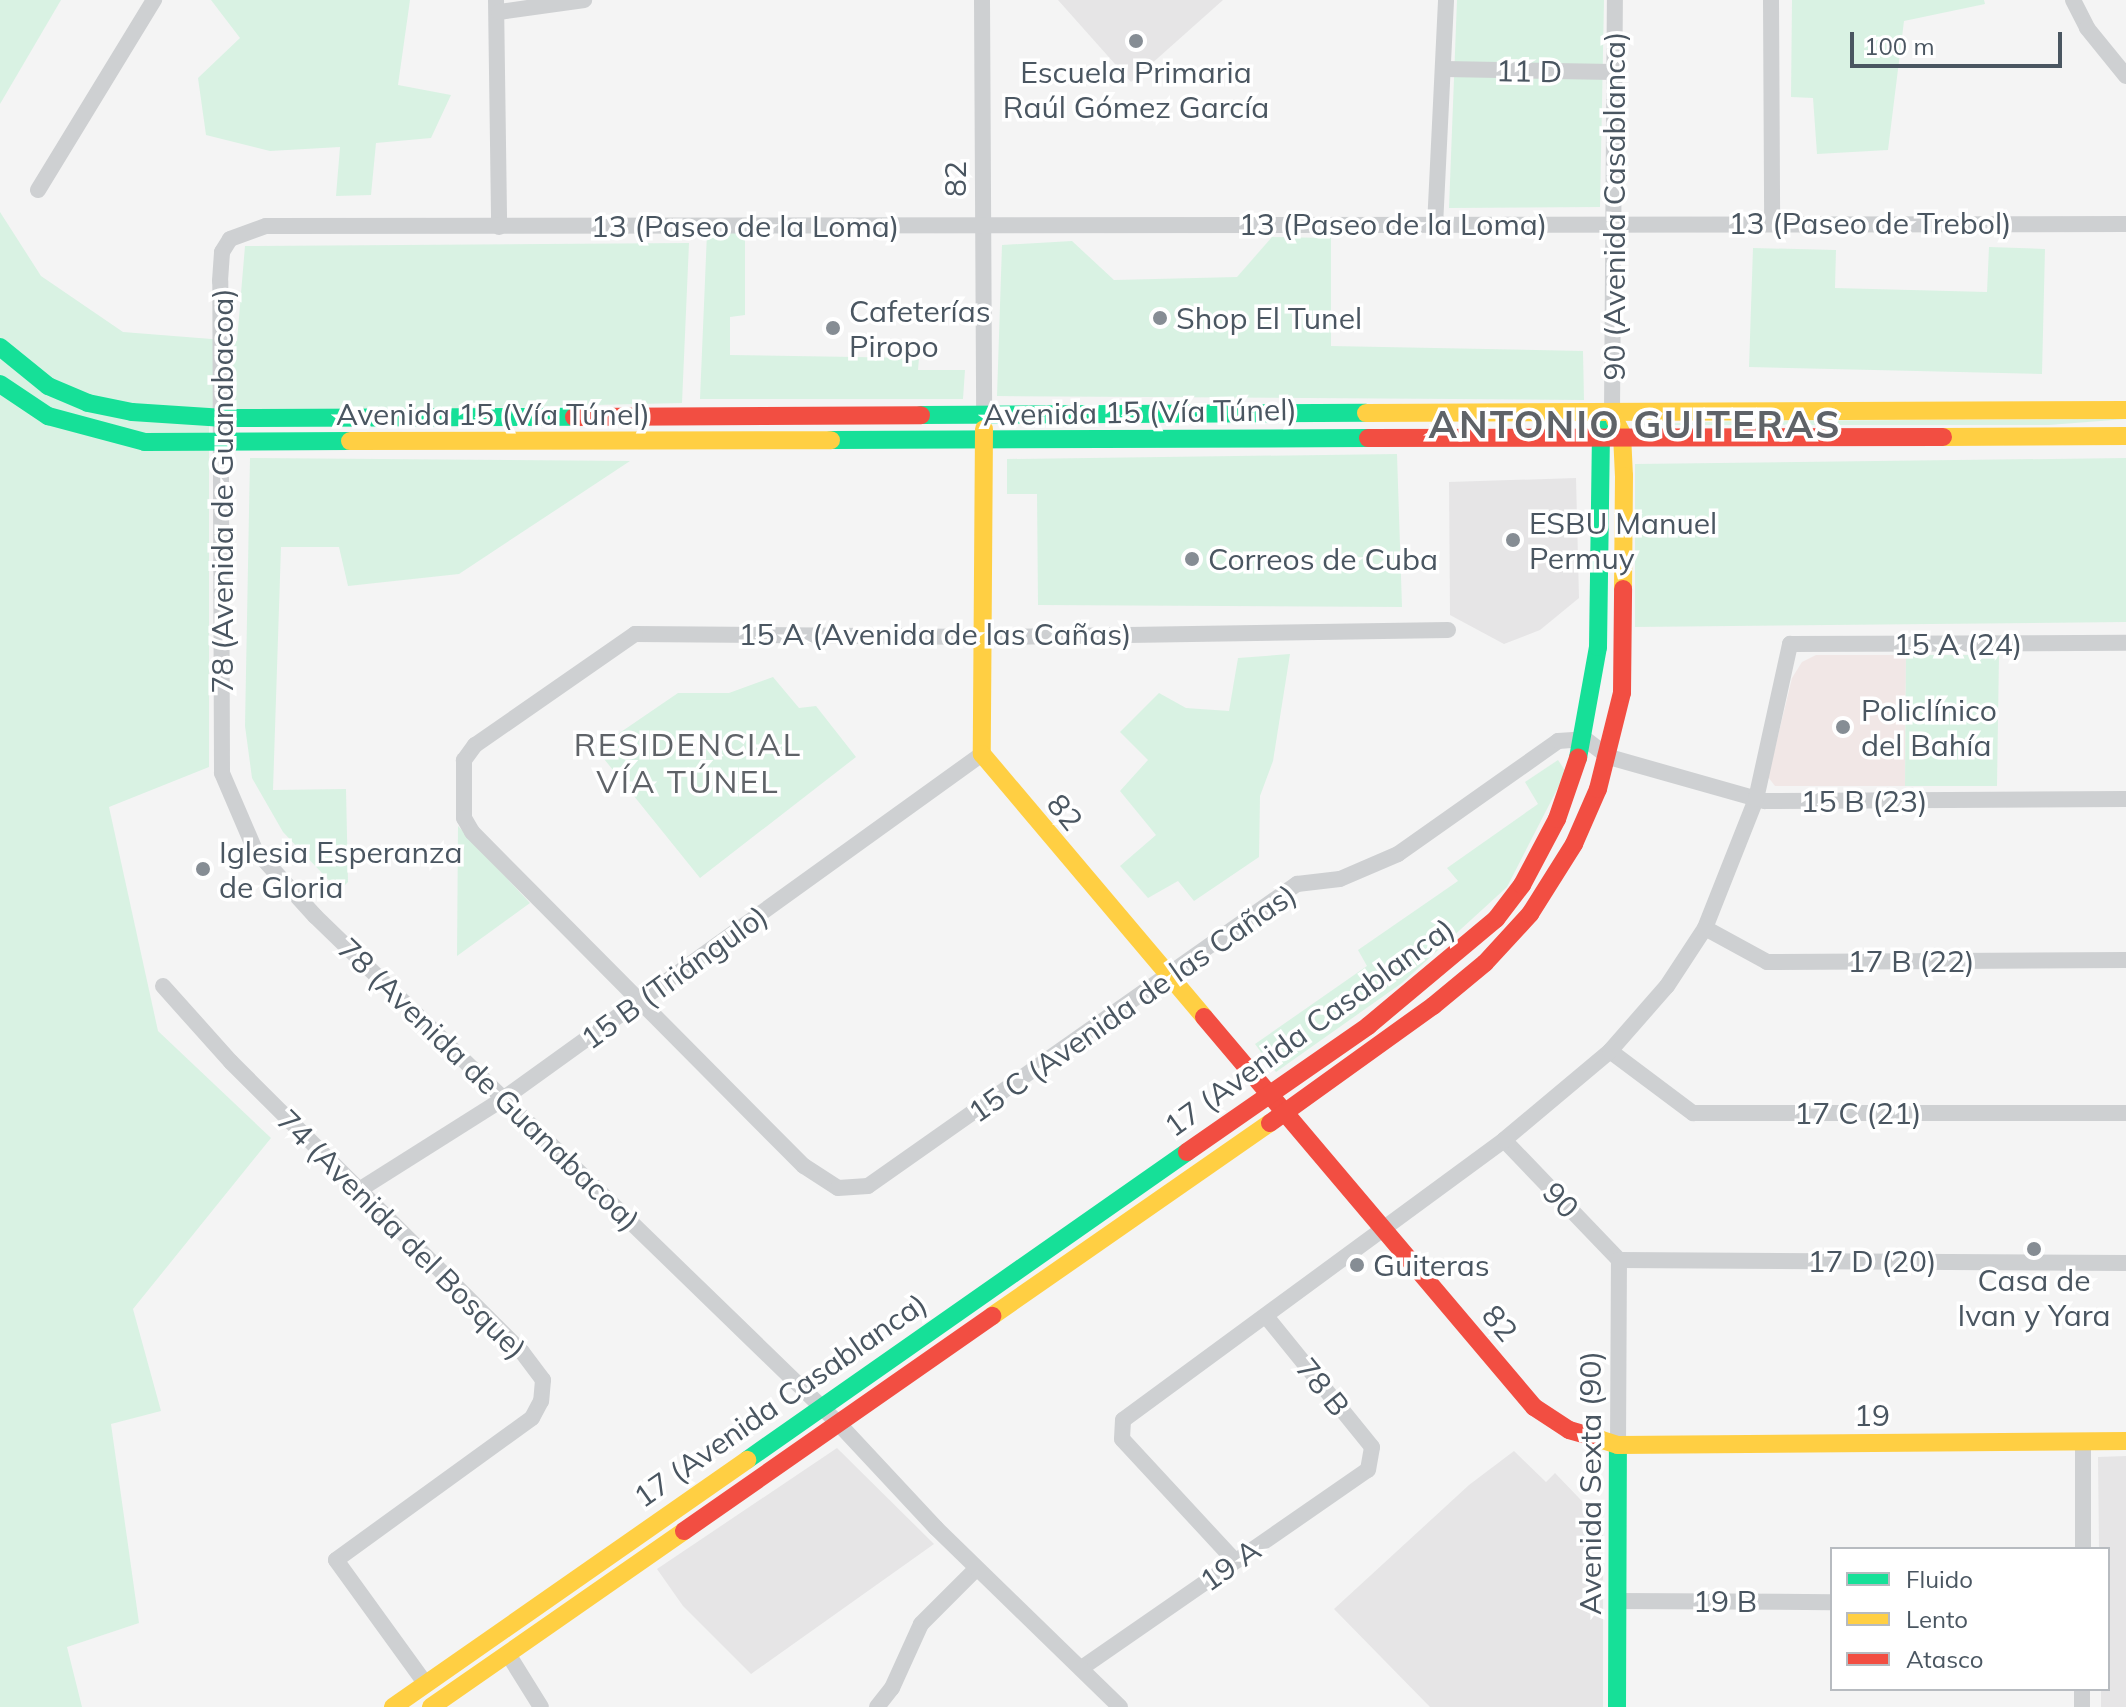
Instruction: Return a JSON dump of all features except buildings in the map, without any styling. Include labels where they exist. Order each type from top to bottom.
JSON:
[{"type":"main road","name":"Avenida 15 (Vía Túnel)","points":[[0,347],[66,396],[132,412],[224,418],[2126,410]]},
{"type":"main road","name":"Avenida 15 (Vía Túnel)","points":[[0,384],[27,405],[78,428],[155,442],[225,444],[983,443],[1601,434],[2126,436]]},
{"type":"main road","name":"17 (Avenida Casablanca)","points":[[393,1707],[1418,990],[1496,919],[1522,885],[1557,819],[1585,739],[1598,647],[1601,434],[1612,413]]},
{"type":"main road","name":"17 (Avenida Casablanca)","points":[[431,1707],[1283,1114],[1433,1006],[1485,963],[1530,914],[1574,844],[1609,757],[1622,693],[1625,644],[1622,434],[1612,413]]},
{"type":"main road","name":"82","points":[[984,417],[979,637],[982,754],[1269,1093],[1283,1114],[1534,1407],[1569,1430],[1618,1445]]},
{"type":"main road","name":"19","points":[[1618,1445],[2126,1441]]},
{"type":"main road","name":"Avenida Sexta (90)","points":[[1617,1707],[1618,1445]]},
{"type":"street","points":[[38,190],[154,0]]},
{"type":"street","points":[[499,227],[497,6],[584,0]]},
{"type":"street","name":"82","points":[[982,0],[984,417]]},
{"type":"street","points":[[1435,226],[1446,0]]},
{"type":"street","name":"90 (Avenida Casablanca)","points":[[1612,413],[1615,0]]},
{"type":"street","points":[[1771,0],[1772,223]]},
{"type":"street","points":[[2073,0],[2087,28],[2126,76]]},
{"type":"street","name":"11 D","points":[[1445,69],[1614,72]]},
{"type":"street","name":"13 (Paseo de la Loma)","points":[[222,252],[230,239],[266,226],[1435,226],[1615,222]]},
{"type":"street","name":"13 (Paseo de Trebol)","points":[[1615,222],[2126,224]]},
{"type":"street","name":"78 (Avenida de Guanabacoa)","points":[[222,252],[225,444],[222,773],[236,813],[255,850],[315,916],[838,1423],[976,1569],[1083,1667],[1120,1707]]},
{"type":"street","name":"15 A (Avenida de las Cañas)","points":[[641,1001],[472,832],[464,818],[464,760],[475,745],[635,634],[979,637],[1448,630]]},
{"type":"street","name":"15 A (24)","points":[[1756,799],[1790,644],[2126,643]]},
{"type":"street","points":[[1585,739],[1609,757]]},
{"type":"street","name":"15 C (Avenida de las Cañas)","points":[[641,1001],[804,1166],[838,1188],[868,1186],[1297,884],[1340,879],[1398,854],[1549,746],[1585,739]]},
{"type":"street","name":"15 B (Triángulo)","points":[[359,1190],[503,1099],[982,754]]},
{"type":"street","name":"15 B (23)","points":[[1609,757],[1756,799],[2126,799]]},
{"type":"street","points":[[1235,1561],[1122,1439],[1119,1428],[1504,1140],[1610,1051],[1667,986],[1705,928],[1756,799]]},
{"type":"street","name":"17 B (22)","points":[[1705,928],[1767,962],[2126,960]]},
{"type":"street","name":"74 (Avenida del Bosque)","points":[[163,986],[231,1062],[522,1352],[543,1380],[541,1401],[532,1418],[336,1560],[425,1683]]},
{"type":"street","name":"17 C (21)","points":[[1610,1051],[1693,1113],[2126,1113]]},
{"type":"street","name":"90","points":[[1504,1140],[1619,1260]]},
{"type":"street","name":"17 D (20)","points":[[1619,1260],[2126,1263]]},
{"type":"street","name":"Avenida Sexta (90)","points":[[1618,1445],[1619,1260]]},
{"type":"street","name":"78 B","points":[[1266,1316],[1372,1447],[1372,1460]]},
{"type":"street","points":[[2083,1441],[2083,1547]]},
{"type":"street","name":"19 A","points":[[1083,1667],[1368,1470],[1372,1460]]},
{"type":"street","points":[[877,1707],[892,1688],[921,1624],[976,1569]]},
{"type":"street","name":"19 B","points":[[1617,1601],[1830,1602]]},
{"type":"street","points":[[508,1654],[541,1707]]},
{"type":"shaded area","name":"Escuela Primaria Raúl Gómez García","points":[[1058,0],[1223,0],[1131,82]]},
{"type":"shaded area","name":"ESBU Manuel Permuy","points":[[1576,478],[1579,598],[1540,630],[1504,644],[1450,615],[1449,482]]},
{"type":"shaded area","name":"Policlínico del Bahía","points":[[1816,655],[1906,655],[1905,786],[1775,786],[1768,777],[1792,678],[1802,662]]},
{"type":"shaded area","points":[[837,1448],[934,1544],[751,1674],[683,1606],[657,1569]]},
{"type":"shaded area","points":[[1514,1451],[1546,1482],[1555,1473],[1603,1523],[1603,1707],[1430,1707],[1334,1609],[1469,1485]]},
{"type":"shaded area","points":[[2126,1456],[2126,1707],[2101,1707],[2101,1691],[2110,1691],[2110,1547],[2099,1547],[2098,1457]]},
{"type":"green space","points":[[0,0],[61,0],[0,104]]},
{"type":"green space","points":[[211,0],[410,0],[398,85],[451,95],[431,138],[376,143],[371,195],[336,196],[340,147],[270,151],[206,135],[198,78],[240,38]]},
{"type":"green space","points":[[1457,0],[1604,0],[1600,207],[1449,208]]},
{"type":"green space","points":[[1792,0],[1984,0],[1985,4],[1904,21],[1888,150],[1817,154],[1813,98],[1791,97]]},
{"type":"green space","points":[[0,212],[41,276],[123,332],[237,341],[245,246],[689,243],[682,403],[209,414],[209,767],[109,807],[158,1031],[271,1138],[133,1309],[161,1411],[111,1424],[139,1623],[67,1647],[82,1707],[0,1707]]},
{"type":"green space","points":[[707,233],[745,233],[745,315],[730,317],[730,355],[919,358],[918,370],[965,370],[963,399],[700,399]]},
{"type":"green space","points":[[1272,237],[1331,238],[1331,346],[1583,351],[1584,400],[997,396],[1002,245],[1072,241],[1114,280],[1237,277]]},
{"type":"green space","points":[[1989,247],[2045,249],[2042,374],[1749,367],[1753,248],[1836,250],[1835,288],[1987,292]]},
{"type":"green space","points":[[2126,419],[2049,425],[1628,425],[1738,421]]},
{"type":"green space","points":[[1397,454],[1402,607],[1038,605],[1037,494],[1007,494],[1007,459]]},
{"type":"green space","points":[[250,458],[630,461],[459,574],[348,586],[339,547],[281,547],[273,790],[346,789],[348,882],[339,891],[283,832],[252,778],[245,726]]},
{"type":"green space","points":[[2126,458],[2126,622],[1635,627],[1635,464]]},
{"type":"green space","points":[[1290,654],[1273,761],[1260,796],[1259,857],[1194,901],[1178,881],[1148,898],[1120,866],[1156,835],[1120,791],[1148,760],[1120,732],[1159,693],[1186,708],[1229,711],[1238,658]]},
{"type":"green space","points":[[1906,655],[1999,655],[1997,786],[1905,786]]},
{"type":"green space","points":[[773,677],[799,708],[816,706],[856,757],[700,878],[596,749],[678,693],[729,693]]},
{"type":"green space","points":[[1558,760],[1566,772],[1507,887],[1402,983],[1276,1072],[1255,1044],[1367,966],[1358,950],[1458,881],[1447,868],[1538,804],[1525,782]]},
{"type":"green space","points":[[458,826],[530,903],[457,956]]},
{"type":"traffic: fast","points":[[0,347],[48,386],[88,403],[132,412],[224,418],[574,417]]},
{"type":"traffic: fast","points":[[0,384],[48,416],[145,442],[350,441]]},
{"type":"traffic: fast","points":[[921,415],[1366,413]]},
{"type":"traffic: fast","points":[[1578,758],[1598,647],[1601,434],[1608,419]]},
{"type":"traffic: fast","points":[[831,440],[1368,438]]},
{"type":"traffic: fast","points":[[747,1460],[1187,1152]]},
{"type":"traffic: fast","points":[[1617,1707],[1618,1445]]},
{"type":"traffic: slow","points":[[1366,413],[2126,410]]},
{"type":"traffic: slow","points":[[1615,420],[1622,434],[1624,476],[1623,589]]},
{"type":"traffic: slow","points":[[984,429],[982,754],[1204,1017]]},
{"type":"traffic: slow","points":[[1943,437],[2126,436]]},
{"type":"traffic: slow","points":[[350,441],[831,440]]},
{"type":"traffic: slow","points":[[992,1316],[1270,1123]]},
{"type":"traffic: slow","points":[[1593,1437],[1618,1445],[2126,1441]]},
{"type":"traffic: slow","points":[[393,1707],[747,1460]]},
{"type":"traffic: slow","points":[[431,1707],[684,1531]]},
{"type":"traffic: jam","points":[[574,417],[921,415]]},
{"type":"traffic: jam","points":[[1368,438],[1943,437]]},
{"type":"traffic: jam","points":[[1270,1123],[1433,1006],[1485,963],[1530,914],[1574,844],[1598,789],[1622,693],[1623,589]]},
{"type":"traffic: jam","points":[[1187,1152],[1368,1026],[1496,919],[1522,885],[1557,819],[1578,758]]},
{"type":"traffic: jam","points":[[1204,1017],[1534,1407],[1569,1430],[1593,1437]]},
{"type":"traffic: jam","points":[[684,1531],[992,1316]]},
{"type":"place","name":"Escuela Primaria Raúl Gómez García","points":[[1136,41]]},
{"type":"place","name":"Shop El Tunel","points":[[1160,318]]},
{"type":"place","name":"Cafeterías Piropo","points":[[833,328]]},
{"type":"place","name":"ESBU Manuel Permuy","points":[[1513,540]]},
{"type":"place","name":"Correos de Cuba","points":[[1192,559]]},
{"type":"place","name":"Policlínico del Bahía","points":[[1843,727]]},
{"type":"place","name":"Iglesia Esperanza de Gloria","points":[[203,869]]},
{"type":"place","name":"Casa de Ivan y Yara","points":[[2034,1249]]},
{"type":"place","name":"Guiteras","points":[[1357,1265]]},
{"type":"district","name":"ANTONIO GUITERAS","points":[[1635,425]]},
{"type":"district","name":"RESIDENCIAL VÍA TÚNEL","points":[[688,764]]}]
